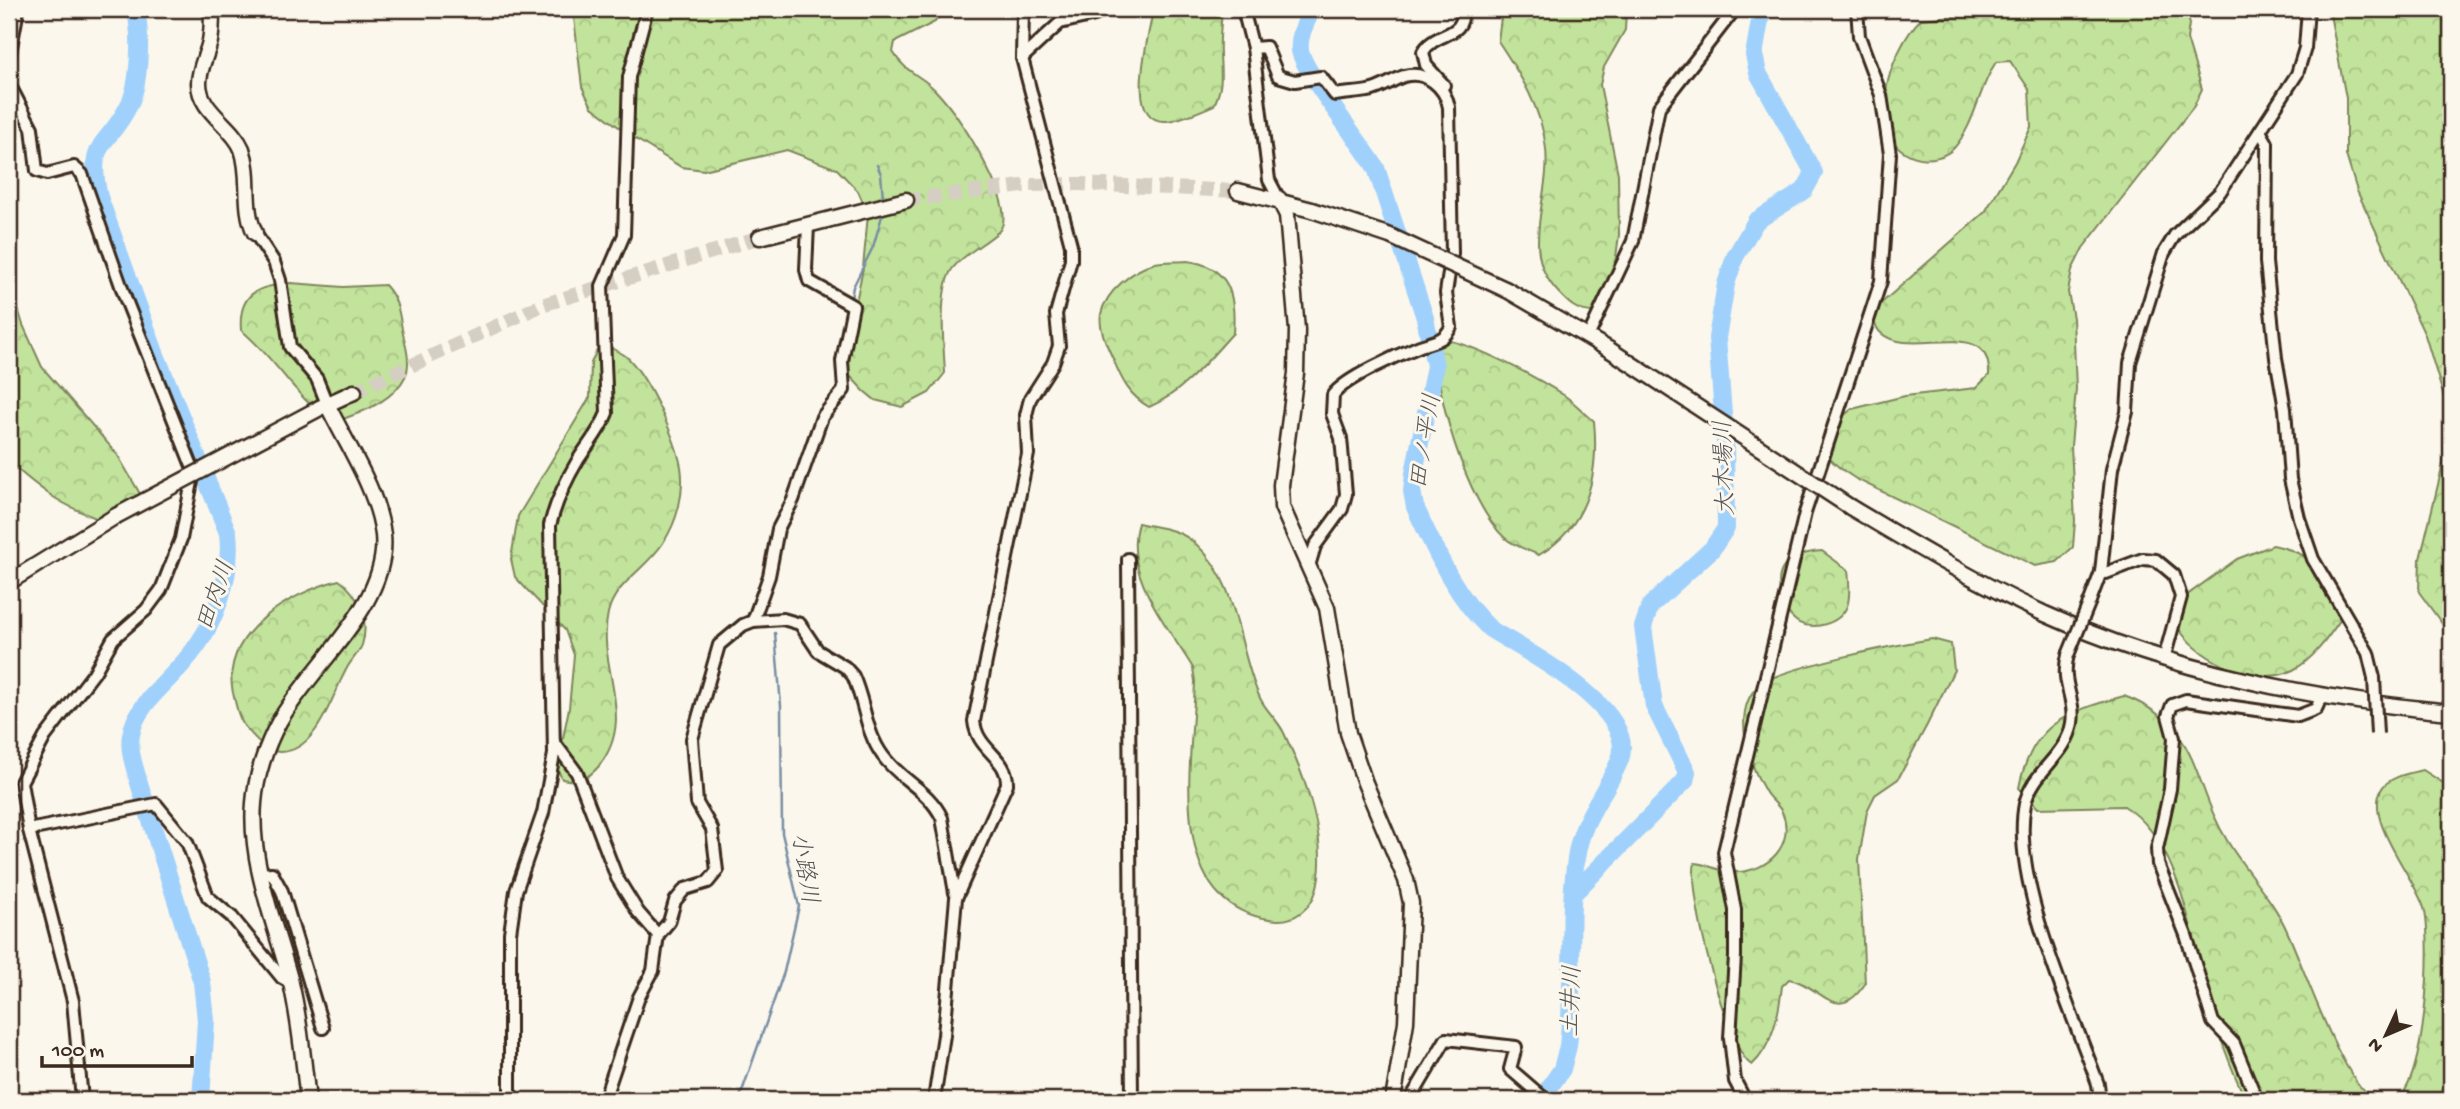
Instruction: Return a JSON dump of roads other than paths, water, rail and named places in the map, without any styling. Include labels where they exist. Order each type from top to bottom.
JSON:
[{"type":"street","points":[[9,58],[18,9]]},
{"type":"street","points":[[212,9],[210,40],[199,84],[202,97],[210,110],[235,136],[242,150],[246,168],[246,204],[255,233],[274,261],[280,280],[290,347],[317,379],[322,406],[378,514],[383,535],[382,559],[376,582],[364,605],[279,723],[265,756],[254,804],[254,836],[261,874],[291,983],[308,1100]]},
{"type":"street","points":[[510,1100],[510,933],[516,891],[551,779],[554,741],[550,525],[556,504],[607,413],[602,286],[624,236],[629,77],[647,9]]},
{"type":"street","points":[[956,898],[1007,784],[1003,765],[980,742],[974,721],[1028,454],[1026,415],[1030,399],[1053,362],[1059,346],[1056,314],[1071,260],[1065,220],[1022,58],[1023,9]]},
{"type":"street","points":[[1022,58],[1060,23],[1095,15],[1105,9]]},
{"type":"street","points":[[1243,9],[1253,48],[1269,180],[1287,215],[1297,330],[1296,373],[1281,485],[1282,507],[1289,530],[1309,566],[1326,608],[1348,733],[1365,783],[1402,870],[1411,903],[1406,1022],[1393,1100]]},
{"type":"street","points":[[1309,566],[1315,546],[1342,509],[1346,494],[1341,438],[1332,414],[1333,395],[1346,383],[1444,338],[1451,327],[1446,293],[1452,253],[1446,94],[1445,87],[1426,65],[1423,52],[1435,39],[1457,32],[1462,26],[1462,9]]},
{"type":"street","points":[[1588,337],[1633,240],[1659,107],[1735,9]]},
{"type":"street","points":[[1745,1100],[1735,1081],[1730,1038],[1735,910],[1724,852],[1805,513],[1881,281],[1890,154],[1881,95],[1859,36],[1857,9]]},
{"type":"street","points":[[2100,1100],[2098,1084],[2039,920],[2029,885],[2022,831],[2031,788],[2043,768],[2060,751],[2072,723],[2072,709],[2065,682],[2068,655],[2101,572],[2112,469],[2127,412],[2130,363],[2164,253],[2175,235],[2220,192],[2297,74],[2308,30],[2308,9]]},
{"type":"street","points":[[1253,48],[1266,47],[1278,76],[1295,81],[1315,78],[1335,95],[1368,91],[1410,75],[1430,80],[1446,94]]},
{"type":"street","points":[[9,84],[32,128],[37,171],[47,174],[74,167],[82,174],[126,300],[194,471],[181,539],[161,590],[146,610],[113,639],[94,673],[46,737],[21,782],[21,797],[73,1001],[82,1100]]},
{"type":"street","points":[[2260,131],[2267,143],[2266,262],[2276,358],[2285,408],[2290,479],[2299,518],[2313,558],[2368,653],[2374,678],[2377,734]]},
{"type":"street","points":[[1238,191],[1279,199],[1390,236],[1507,290],[1610,350],[1850,507],[1992,588],[2047,615],[2164,659],[2322,698],[2451,712]]},
{"type":"street","points":[[760,237],[906,200]]},
{"type":"street","points":[[753,621],[769,576],[778,529],[793,500],[822,416],[844,390],[842,361],[853,306],[809,281],[806,270],[808,225]]},
{"type":"street","points":[[9,582],[116,516],[322,406],[354,392]]},
{"type":"street","points":[[1128,559],[1132,1100]]},
{"type":"street","points":[[2101,572],[2106,573],[2143,559],[2156,560],[2174,575],[2181,597],[2164,659]]},
{"type":"street","points":[[604,1100],[639,997],[653,971],[658,935],[669,922],[680,894],[708,882],[717,871],[712,829],[697,803],[693,729],[716,651],[724,641],[753,621],[783,619],[800,624],[818,652],[845,667],[852,676],[881,754],[892,769],[912,781],[937,807],[942,818],[956,898],[944,1035],[934,1100]]},
{"type":"street","points":[[2257,1100],[2234,1044],[2213,1022],[2186,935],[2158,864],[2157,849],[2170,789],[2174,738],[2168,716],[2172,705],[2186,701],[2298,716],[2316,709],[2322,698]]},
{"type":"street","points":[[554,741],[577,773],[617,878],[638,912],[658,935]]},
{"type":"street","points":[[29,830],[155,804],[187,842],[208,897],[232,917],[266,960],[291,983]]},
{"type":"street","points":[[261,874],[272,873],[282,891],[323,1028]]},
{"type":"street","points":[[1410,1100],[1446,1039],[1516,1046],[1510,1069],[1543,1097]]},
{"type":"waterway","name":"田内川","points":[[135,9],[139,44],[136,84],[129,105],[97,154],[95,164],[99,197],[154,350],[228,533],[229,550],[224,584],[212,618],[195,649],[138,714],[130,741],[139,783],[202,982],[206,1020],[201,1100]]},
{"type":"waterway","name":"田ノ平川","points":[[1312,9],[1300,39],[1303,60],[1376,168],[1425,318],[1435,366],[1414,473],[1412,491],[1415,507],[1447,572],[1477,616],[1490,629],[1552,667],[1598,703],[1613,722],[1621,742],[1619,762],[1588,820],[1579,845],[1573,882],[1568,1046],[1562,1069],[1541,1100]]},
{"type":"waterway","name":"大木場川","points":[[1573,894],[1685,781],[1687,772],[1654,706],[1643,627],[1650,606],[1712,549],[1726,528],[1725,439],[1717,338],[1726,284],[1735,257],[1756,221],[1804,191],[1814,173],[1758,73],[1754,55],[1762,9]]},
{"type":"waterway","name":"小路川","points":[[877,165],[881,174],[883,198]]},
{"type":"waterway","name":"小路川","points":[[851,298],[853,287],[873,247],[882,216]]},
{"type":"waterway","name":"小路川","points":[[775,524],[782,511]]},
{"type":"waterway","name":"小路川","points":[[765,571],[771,537]]},
{"type":"waterway","name":"小路川","points":[[739,1100],[784,972],[799,906],[782,833],[781,706],[775,633]]},
{"type":"tunnel","points":[[906,200],[1031,185],[1079,184],[1238,191]]},
{"type":"tunnel","points":[[354,392],[542,305],[760,237]]},
{"type":"water label","name":"土井川","points":[[1570,1001]]}]
